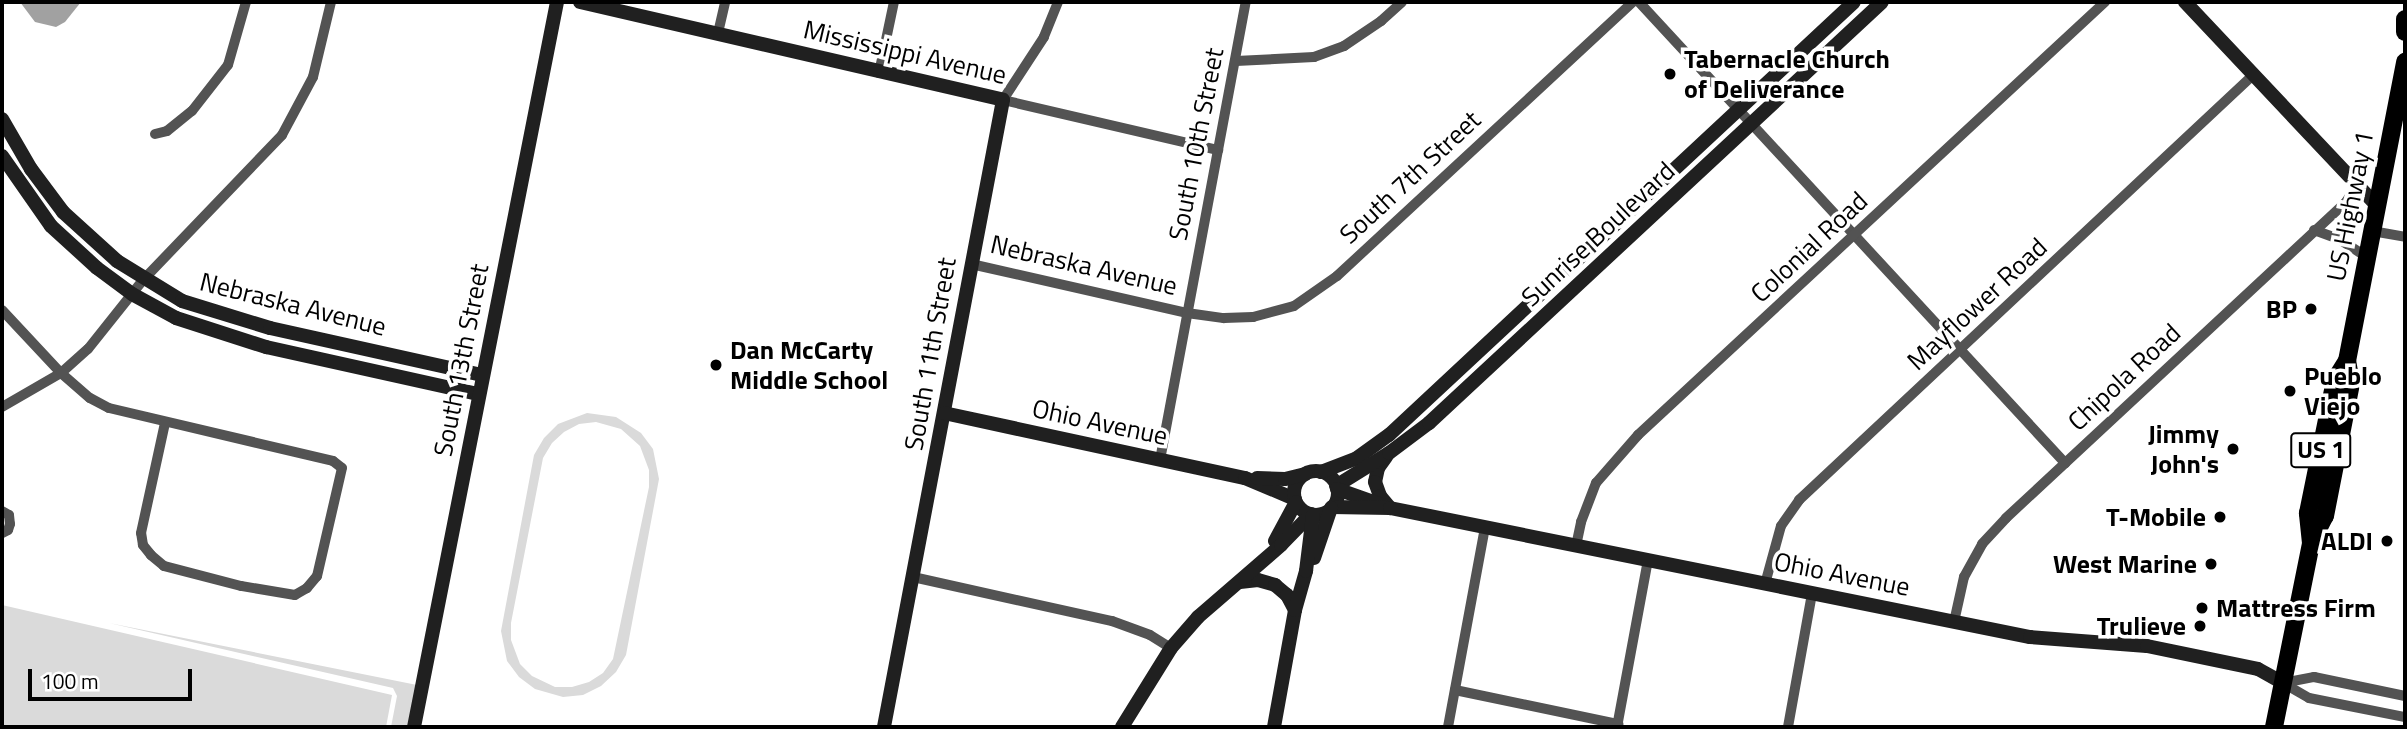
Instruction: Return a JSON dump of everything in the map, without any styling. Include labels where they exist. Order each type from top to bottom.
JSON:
[{"type":"main road","points":[[2405,19],[2405,32]]},
{"type":"main road","name":"US Highway 1","points":[[2274,727],[2311,543],[2308,513],[2313,486],[2335,380],[2347,360],[2405,62]]},
{"type":"street","points":[[155,134],[167,131],[192,111],[229,65],[246,2]]},
{"type":"street","points":[[2,407],[61,373],[88,349],[143,280],[282,135],[313,76],[331,2]]},
{"type":"street","name":"South 13th Street","points":[[414,727],[557,2]]},
{"type":"street","name":"Mississippi Avenue","points":[[580,2],[1218,149]]},
{"type":"street","points":[[718,33],[725,2]]},
{"type":"street","points":[[879,73],[894,2]]},
{"type":"street","name":"South 11th Street","points":[[884,727],[1003,100],[1044,37],[1058,2]]},
{"type":"street","name":"South 10th Street","points":[[1160,460],[1246,2]]},
{"type":"street","points":[[1236,61],[1314,57],[1344,46],[1381,21],[1402,2]]},
{"type":"street","name":"South 7th Street","points":[[1187,313],[1224,318],[1253,317],[1294,306],[1337,276],[1633,2]]},
{"type":"street","points":[[1639,2],[1963,349],[2065,463]]},
{"type":"street","name":"Sunrise Boulevard","points":[[1321,472],[1357,458],[1389,435],[1854,2]]},
{"type":"street","name":"Sunrise Boulevard","points":[[1336,487],[1389,453],[1429,422],[1882,2]]},
{"type":"street","name":"Colonial Road","points":[[1576,546],[1588,500],[1596,483],[1617,457],[2105,2]]},
{"type":"street","points":[[2185,2],[2377,206]]},
{"type":"street","name":"Mayflower Road","points":[[1765,584],[1781,526],[1799,500],[2252,76]]},
{"type":"street","name":"Nebraska Avenue","points":[[2,118],[31,169],[64,212],[117,261],[143,280],[182,301],[270,328],[482,375]]},
{"type":"street","name":"Nebraska Avenue","points":[[2,156],[51,226],[97,268],[132,294],[176,318],[266,347],[478,394]]},
{"type":"street","name":"Chipola Road","points":[[1954,622],[1964,577],[1982,544],[2065,463],[2346,202],[2357,185]]},
{"type":"street","points":[[2314,230],[2339,239],[2367,257]]},
{"type":"street","points":[[2372,231],[2405,237]]},
{"type":"street","name":"Nebraska Avenue","points":[[971,264],[1187,313]]},
{"type":"street","points":[[2,310],[61,373],[99,403],[129,415],[165,423],[333,461],[342,468],[317,576],[307,588],[295,595],[241,586],[164,566],[151,555],[143,545],[141,533],[165,423]]},
{"type":"street","points":[[266,347],[270,328]]},
{"type":"street","points":[[384,373],[388,354]]},
{"type":"street","name":"Ohio Avenue","points":[[944,412],[1245,478],[1285,479],[1305,474]]},
{"type":"street","points":[[1389,453],[1378,468],[1376,482],[1380,496],[1390,508]]},
{"type":"street","points":[[1268,554],[1285,528],[1295,500],[1294,488],[1305,474],[1321,472],[1330,477],[1336,487],[1332,508],[1315,557],[1306,571]]},
{"type":"street","name":"Ohio Avenue","points":[[1245,478],[1295,500]]},
{"type":"street","name":"Ohio Avenue","points":[[1336,487],[1390,508],[1954,622],[2043,639],[2147,646],[2258,668],[2309,698],[2405,718]]},
{"type":"street","points":[[1295,500],[1312,515]]},
{"type":"street","points":[[1122,727],[1171,648],[1198,617],[1312,515],[1332,508]]},
{"type":"street","name":"Ohio Avenue","points":[[1332,508],[1390,508]]},
{"type":"street","points":[[2,511],[9,515],[10,524],[8,530],[2,533]]},
{"type":"street","points":[[1274,727],[1295,610],[1306,571],[1312,515]]},
{"type":"street","points":[[1448,727],[1485,527]]},
{"type":"street","points":[[1455,690],[1617,726],[1648,560]]},
{"type":"street","points":[[913,577],[1112,621],[1150,635],[1171,648]]},
{"type":"street","points":[[1240,582],[1258,580],[1275,585],[1287,595],[1295,610]]},
{"type":"street","points":[[1788,727],[1812,593]]},
{"type":"street","points":[[2283,683],[2314,677],[2405,696]]},
{"type":"shaded area","points":[[20,2],[81,2],[65,22],[56,27],[35,22]]},
{"type":"shaded area","points":[[587,413],[616,417],[641,433],[653,449],[659,479],[626,655],[616,672],[601,686],[583,695],[563,697],[535,689],[519,677],[507,661],[501,631],[534,455],[544,438],[558,424]],"holes":[[[596,422],[621,429],[640,446],[649,470],[649,487],[613,659],[603,673],[589,682],[572,687],[555,687],[532,676],[520,664],[511,640],[511,623],[543,458],[552,443],[579,424]]]},
{"type":"shaded area","points":[[2,605],[392,695],[386,727],[2,727]]},
{"type":"shaded area","points":[[109,623],[417,685],[409,727],[391,727],[397,696],[393,688]]},
{"type":"place","name":"Tabernacle Church of Deliverance","points":[[1670,74]]},
{"type":"place","name":"BP","points":[[2311,309]]},
{"type":"place","name":"Dan McCarty Middle School","points":[[716,365]]},
{"type":"place","name":"Pueblo Viejo","points":[[2290,391]]},
{"type":"place","name":"Jimmy John's","points":[[2233,449]]},
{"type":"place","name":"T-Mobile","points":[[2220,517]]},
{"type":"place","name":"ALDI","points":[[2387,541]]},
{"type":"place","name":"West Marine","points":[[2211,564]]},
{"type":"place","name":"Mattress Firm","points":[[2202,608]]},
{"type":"place","name":"Trulieve","points":[[2200,626]]}]
